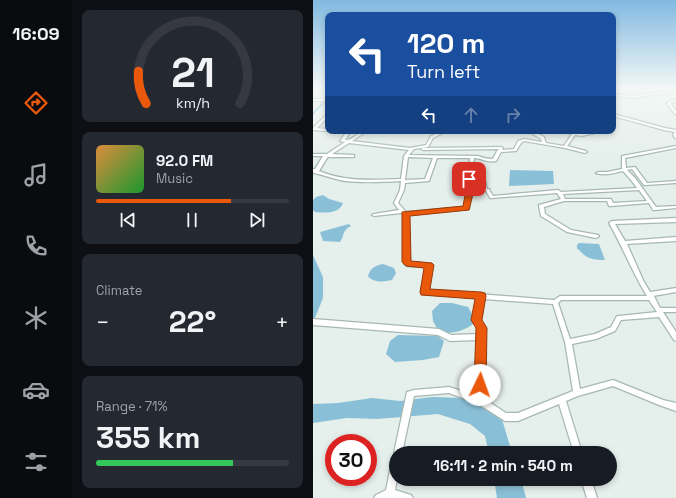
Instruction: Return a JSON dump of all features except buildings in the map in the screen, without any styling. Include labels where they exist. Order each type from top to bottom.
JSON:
[{"type":"street","points":[[616,116],[676,132],[676,137]]},
{"type":"street","points":[[314,130],[325,118]]},
{"type":"street","points":[[320,124],[325,124]]},
{"type":"street","points":[[314,130],[325,130]]},
{"type":"street","points":[[347,134],[342,141],[411,149],[501,148],[501,151]]},
{"type":"street","points":[[360,134],[327,156],[315,171],[331,178],[369,181],[427,180],[435,157]]},
{"type":"street","points":[[438,134],[432,137],[427,146],[415,147],[411,149],[406,156],[402,190],[396,203],[404,212],[407,264],[428,264],[429,266],[425,292],[555,302],[560,298],[651,296],[676,290]]},
{"type":"street","points":[[536,134],[543,138],[544,144]]},
{"type":"street","points":[[565,147],[574,134],[588,134]]},
{"type":"street","points":[[406,156],[479,157],[485,160],[495,160],[498,152],[515,150],[521,140],[565,147],[585,152]]},
{"type":"street","points":[[676,147],[623,157],[624,170],[633,179],[655,209],[676,207]]},
{"type":"street","points":[[313,155],[353,156]]},
{"type":"street","points":[[374,215],[467,208],[470,190],[469,167],[471,167],[473,157]]},
{"type":"street","points":[[598,173],[607,173],[633,168],[646,184],[676,182]]},
{"type":"street","points":[[483,182],[485,190]]},
{"type":"street","points":[[470,190],[488,190],[492,197],[494,197],[558,191],[560,193],[640,189]]},
{"type":"street","points":[[560,193],[565,200]]},
{"type":"street","points":[[596,236],[569,231],[543,215],[541,206],[565,200],[609,200],[611,205],[649,202]]},
{"type":"street","points":[[676,220],[612,223],[640,280],[676,338]]},
{"type":"street","points":[[623,243],[676,239]]},
{"type":"street","points":[[479,400],[481,328],[477,320],[481,296]]},
{"type":"street","points":[[555,302],[568,342],[577,393]]},
{"type":"street","points":[[568,342],[596,336],[613,329],[619,318],[676,310]]},
{"type":"street","points":[[313,322],[439,332],[450,338],[481,337]]},
{"type":"street","points":[[399,446],[410,394],[414,393],[449,390],[479,400],[505,417],[518,417],[577,393],[613,383],[662,403],[676,407]]},
{"type":"street","points":[[562,399],[576,446]]},
{"type":"street","points":[[390,492],[391,486]]},
{"type":"street","points":[[588,486],[592,498]]},
{"type":"street","points":[[379,498],[390,492],[407,498]]},
{"type":"water","points":[[510,170],[553,171],[554,184],[509,186]]},
{"type":"water","points":[[323,195],[329,199],[343,203],[341,207],[332,212],[315,212],[313,210],[313,200],[316,197]]},
{"type":"water","points":[[349,224],[351,226],[344,232],[340,242],[323,241],[320,232]]},
{"type":"water","points":[[579,243],[599,244],[605,260],[585,256],[577,249],[577,245]]},
{"type":"water","points":[[313,255],[323,277],[323,298],[313,323]]},
{"type":"water","points":[[383,264],[394,268],[396,273],[392,280],[376,281],[368,276],[374,267]]},
{"type":"water","points":[[440,303],[452,303],[468,307],[472,314],[473,324],[456,332],[439,332],[433,321],[432,311]]},
{"type":"water","points":[[398,335],[438,336],[444,341],[439,357],[395,362],[386,354],[390,341]]},
{"type":"water","points":[[432,397],[463,398],[483,404],[502,419],[510,446],[487,446],[485,436],[470,424],[438,414],[377,419],[347,418],[313,423],[313,404],[338,403],[372,398],[400,401]]},
{"type":"water","points":[[495,486],[523,486],[526,498],[497,498]]},
{"type":"route","points":[[469,179],[470,190],[467,208],[405,214],[407,264],[429,265],[424,292],[481,296],[477,320],[481,328],[482,355],[480,385]]}]
